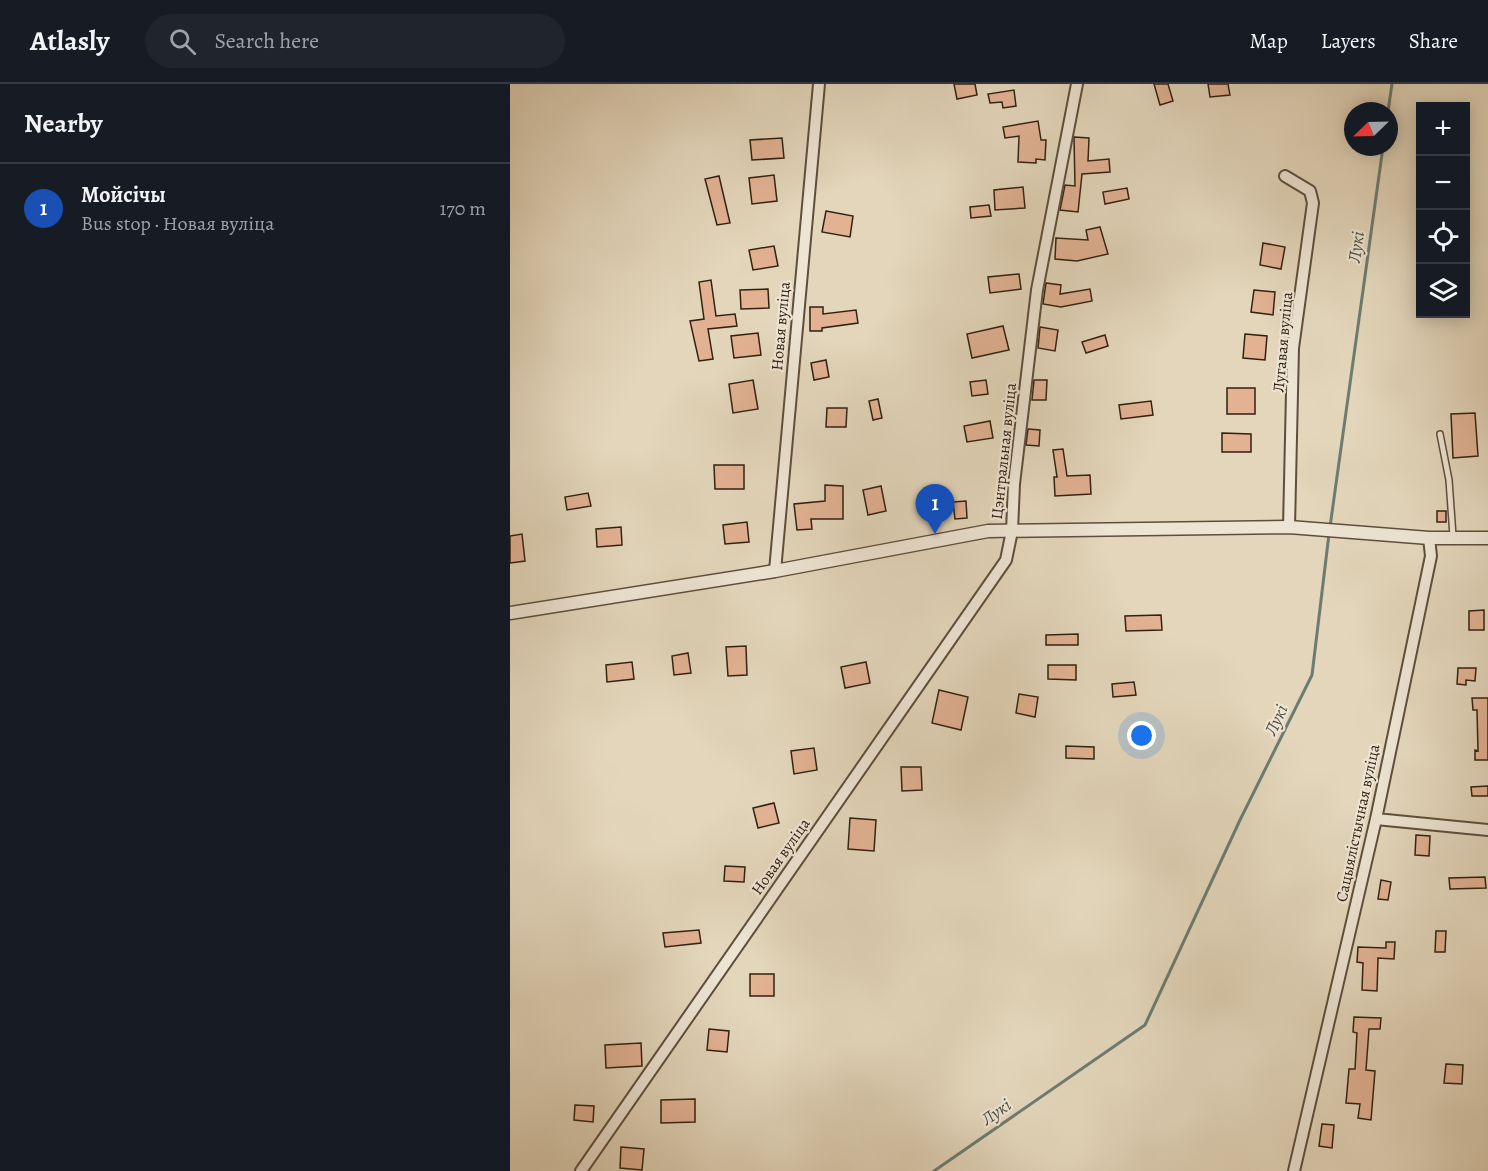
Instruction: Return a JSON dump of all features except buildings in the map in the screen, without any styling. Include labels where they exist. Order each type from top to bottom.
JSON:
[{"type":"street","name":"Новая вуліца","points":[[775,571],[819,84]]},
{"type":"street","name":"Цэнтральная вуліца","points":[[1077,84],[1037,290],[1014,484],[1012,531],[1289,527],[1429,538]]},
{"type":"street","name":"Лугавая вуліца","points":[[1285,176],[1310,190],[1314,203],[1293,348],[1289,527]]},
{"type":"street","points":[[510,613],[775,571],[988,531],[1012,531]]},
{"type":"street","name":"Новая вуліца","points":[[581,1171],[1006,560],[1012,531]]},
{"type":"street","points":[[1429,538],[1453,536],[1488,538]]},
{"type":"street","name":"Сацыялістычная вуліца","points":[[1294,1171],[1376,819],[1431,556],[1429,538]]},
{"type":"street","points":[[1376,819],[1488,830]]},
{"type":"lane","points":[[1440,434],[1449,480],[1453,536]]},
{"type":"waterway","name":"Лукі","points":[[1389,102],[1392,84]]},
{"type":"waterway","name":"Лукі","points":[[1330,527],[1382,156]]},
{"type":"waterway","name":"Лукі","points":[[934,1171],[1145,1025],[1240,820],[1312,675],[1329,534]]},
{"type":"place","name":"Мойсічы","points":[[935,534]]}]
